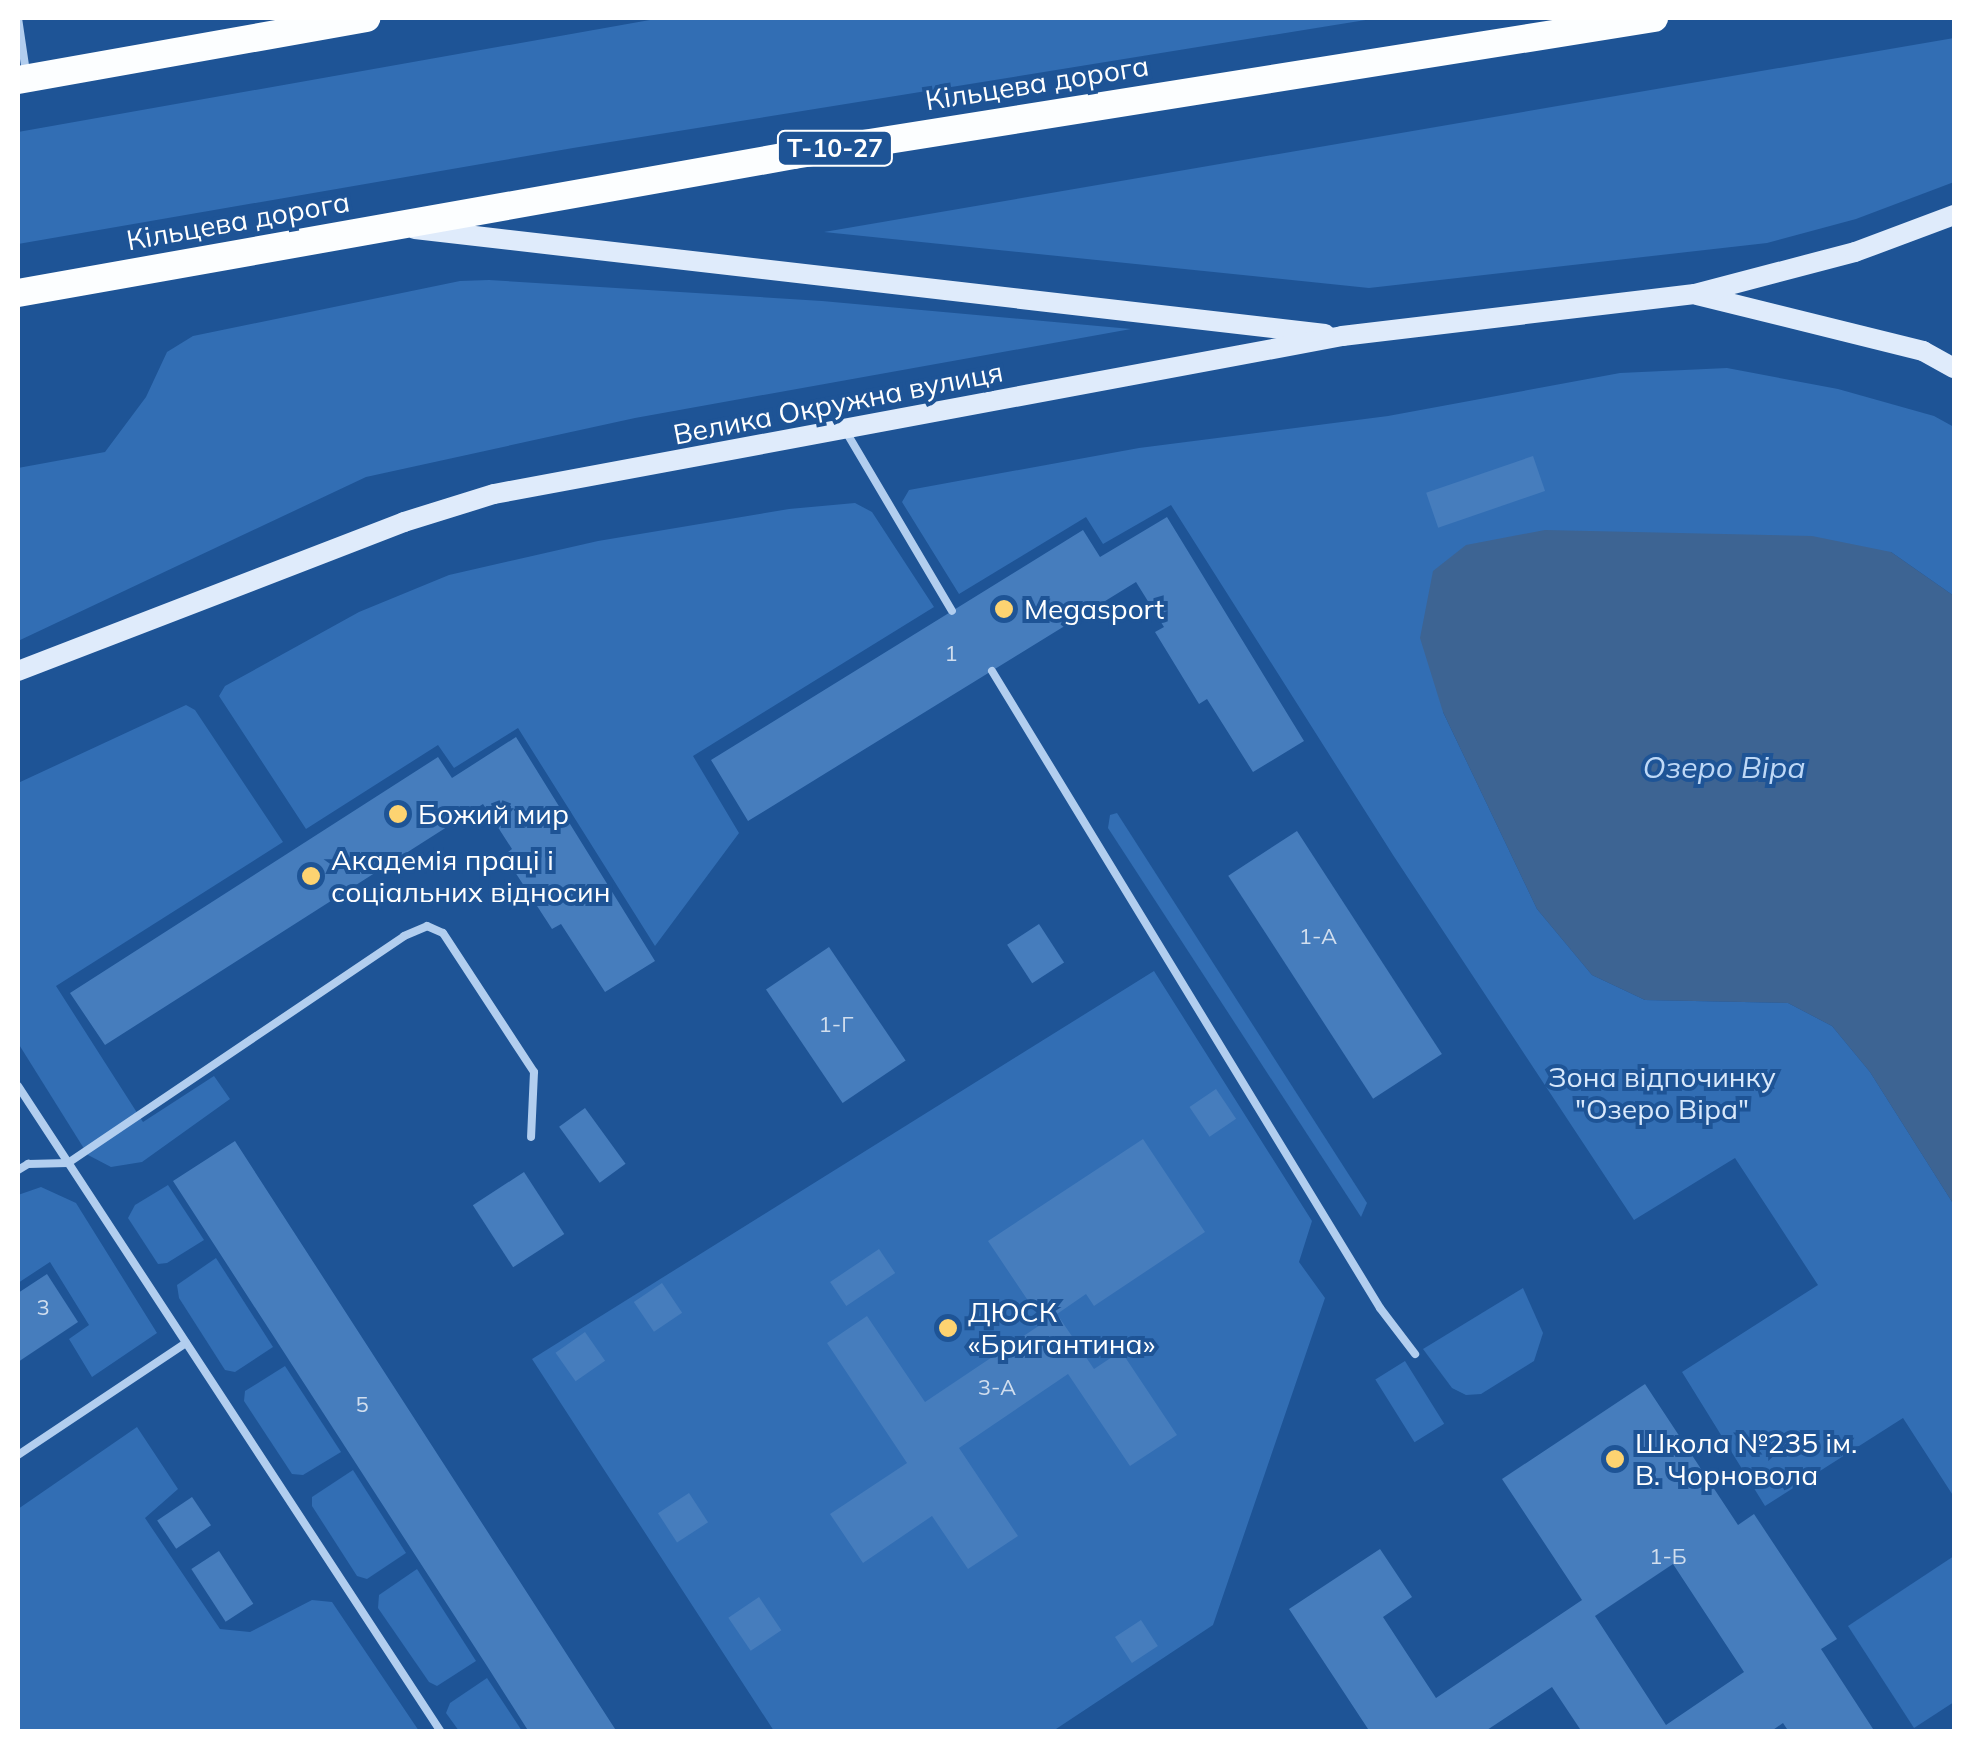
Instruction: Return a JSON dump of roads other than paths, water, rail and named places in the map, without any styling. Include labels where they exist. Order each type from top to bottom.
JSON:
[{"type":"highway","points":[[22,79],[367,18]]},
{"type":"highway","name":"Кільцева дорога","points":[[18,293],[814,152],[1654,18]]},
{"type":"main road","points":[[1695,294],[1856,252],[1954,215]]},
{"type":"main road","points":[[388,226],[1342,336]]},
{"type":"main road","points":[[1695,294],[1922,351],[1954,368]]},
{"type":"main road","name":"Велика Окружна вулиця","points":[[18,671],[404,522],[494,494],[1342,336],[1695,294]]},
{"type":"lane","points":[[18,18],[22,79]]},
{"type":"lane","points":[[845,430],[952,611]]},
{"type":"lane","points":[[992,671],[1380,1308],[1415,1354]]},
{"type":"lane","points":[[18,1170],[28,1164],[68,1162],[404,936],[427,926],[443,933],[534,1072],[530,1137]]},
{"type":"lane","points":[[18,1086],[441,1732]]},
{"type":"lane","points":[[18,1455],[186,1342]]},
{"type":"water","name":"Озеро Віра","points":[[1545,530],[1812,536],[1891,552],[1954,596],[1954,1205],[1870,1072],[1832,1026],[1788,1003],[1645,1000],[1592,975],[1537,909],[1443,712],[1420,638],[1433,571],[1466,545]]},
{"type":"place","name":"Megasport","points":[[1004,609]]},
{"type":"place","name":"Божий мир","points":[[398,814]]},
{"type":"place","name":"Академія праці і соціальних відносин","points":[[311,876]]},
{"type":"place","name":"ДЮСК «Бригантина»","points":[[948,1328]]},
{"type":"place","name":"Школа №235 ім. В. Чорновола","points":[[1615,1459]]},
{"type":"park label","name":"Зона відпочинку \"Озеро Віра\"","points":[[1662,1093]]}]
